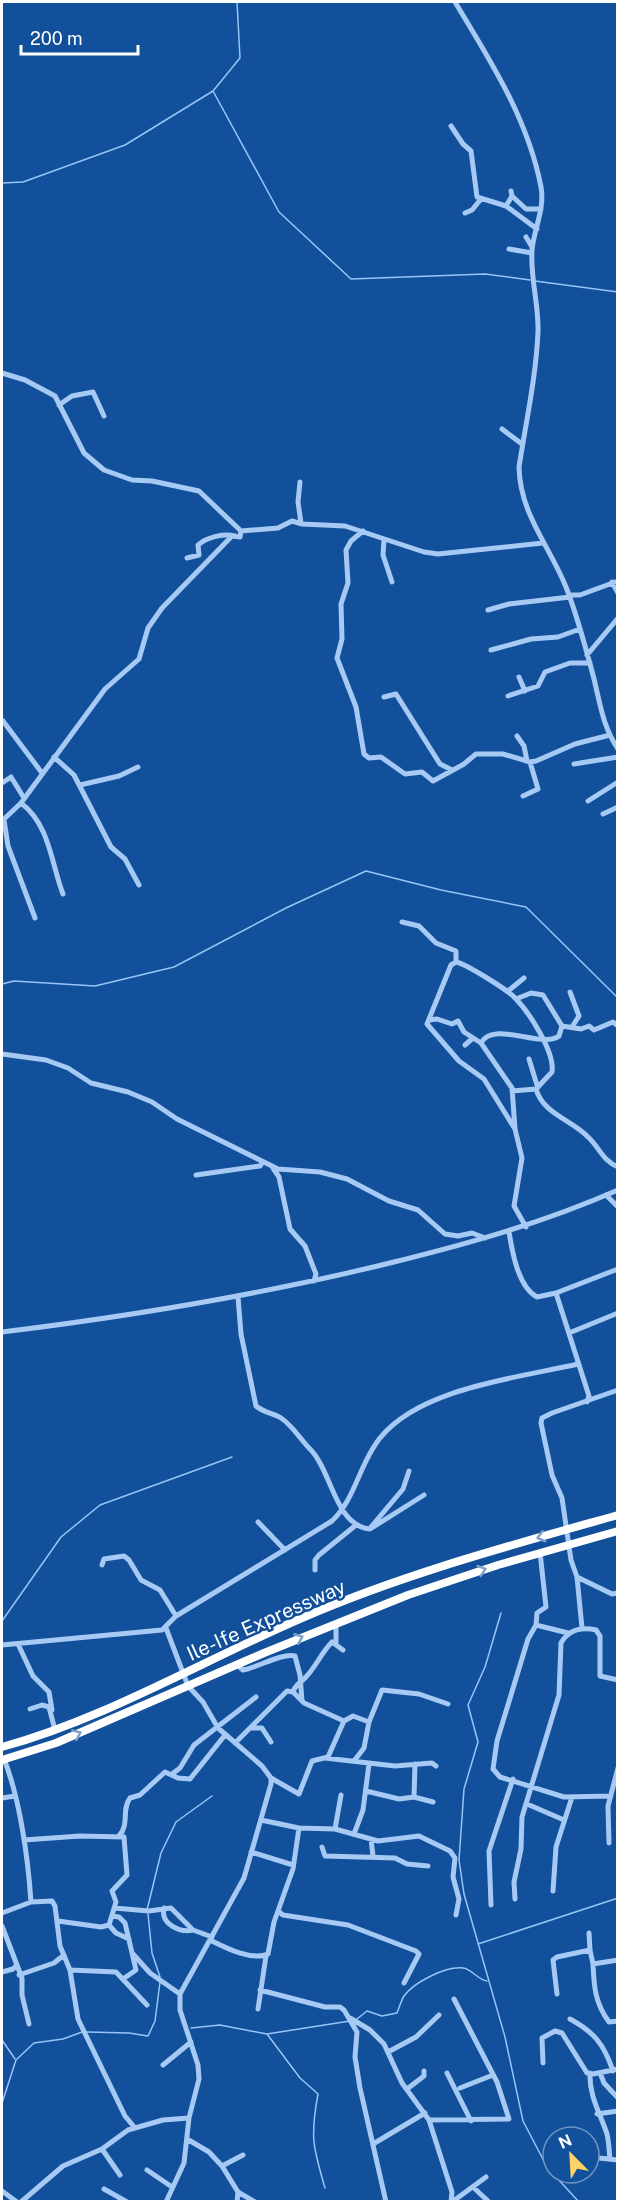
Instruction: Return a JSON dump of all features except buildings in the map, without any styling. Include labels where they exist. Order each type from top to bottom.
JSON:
[{"type":"highway","name":"Ile-Ife Expressway","points":[[2,1747],[54,1730],[338,1603],[488,1553],[618,1515]]},
{"type":"highway","name":"Ile-Ife Expressway","points":[[3,1759],[57,1743],[264,1653],[408,1595],[540,1552],[618,1531]]},
{"type":"highway","points":[[257,1640],[264,1653]]},
{"type":"highway","points":[[54,1730],[57,1743]]},
{"type":"street","points":[[455,2],[509,91],[541,184],[541,209],[532,250],[538,332],[535,369],[519,468],[522,496],[574,608],[603,720],[618,749]]},
{"type":"street","points":[[451,126],[463,144],[471,151],[475,192],[481,199],[506,206],[537,229]]},
{"type":"street","points":[[506,206],[511,193],[526,209],[541,209]]},
{"type":"street","points":[[465,213],[472,210],[481,199]]},
{"type":"street","points":[[526,237],[532,250]]},
{"type":"street","points":[[508,249],[532,250]]},
{"type":"street","points":[[2,373],[25,380],[50,392],[60,405],[84,453],[104,470],[132,480],[152,481],[200,491],[240,534]]},
{"type":"street","points":[[60,405],[72,396],[93,392],[104,416]]},
{"type":"street","points":[[502,429],[522,444]]},
{"type":"street","points":[[300,482],[298,502],[302,524]]},
{"type":"street","points":[[188,558],[199,555],[198,545],[202,541],[278,528],[292,521],[302,524],[336,524],[424,552],[438,554],[543,543]]},
{"type":"street","points":[[363,531],[351,541],[346,550],[348,583],[341,604],[342,639],[337,658],[356,707],[364,754],[369,758],[381,757],[405,774],[422,772],[433,781],[464,764],[476,754],[488,752],[529,762],[593,738],[610,735]]},
{"type":"street","points":[[35,918],[8,846],[3,820],[22,800],[105,689],[139,659],[148,628],[162,608],[232,536],[240,534]]},
{"type":"street","points":[[384,538],[383,555],[392,582]]},
{"type":"street","points":[[488,610],[509,604],[580,595],[615,581],[618,594]]},
{"type":"street","points":[[574,608],[580,595]]},
{"type":"street","points":[[587,655],[618,618]]},
{"type":"street","points":[[491,650],[531,639],[558,637],[580,630]]},
{"type":"street","points":[[508,696],[538,686],[545,672],[570,663],[590,663]]},
{"type":"street","points":[[519,677],[525,691]]},
{"type":"street","points":[[384,696],[396,694],[440,764],[450,770]]},
{"type":"street","points":[[3,721],[42,773]]},
{"type":"street","points":[[517,736],[524,746],[538,789],[523,796]]},
{"type":"street","points":[[54,757],[74,775],[111,847],[125,859],[139,885]]},
{"type":"street","points":[[574,764],[618,757]]},
{"type":"street","points":[[80,785],[119,776],[138,767]]},
{"type":"street","points":[[2,783],[11,777],[22,800],[44,832],[63,894]]},
{"type":"street","points":[[588,801],[618,782]]},
{"type":"street","points":[[603,814],[618,807]]},
{"type":"street","points":[[402,922],[419,926],[436,943],[456,951],[456,962]]},
{"type":"street","points":[[512,1091],[537,1087],[553,1069],[544,1041],[516,999],[508,991],[465,964],[456,962],[451,965],[427,1024],[452,1054],[484,1079],[515,1129]]},
{"type":"street","points":[[508,991],[524,978]]},
{"type":"street","points":[[570,992],[579,1016],[572,1027]]},
{"type":"street","points":[[516,999],[531,993],[543,995],[562,1026]]},
{"type":"street","points":[[429,1020],[437,1019],[452,1024],[458,1021],[461,1029],[480,1043],[512,1091],[515,1129],[522,1158],[514,1206],[526,1227]]},
{"type":"street","points":[[562,1026],[581,1029],[589,1026],[594,1030],[613,1022],[618,1026]]},
{"type":"street","points":[[480,1043],[487,1037],[502,1035],[519,1035],[544,1041],[557,1038],[562,1026]]},
{"type":"street","points":[[465,1046],[473,1038]]},
{"type":"street","points":[[2,1054],[46,1060],[68,1068],[91,1083],[139,1097],[262,1163],[282,1171],[320,1172],[347,1179],[389,1201],[418,1210],[445,1234],[458,1236],[472,1233],[485,1238]]},
{"type":"street","points":[[529,1059],[537,1087],[558,1118],[587,1135],[607,1162],[617,1165]]},
{"type":"street","points":[[196,1175],[260,1166],[262,1163]]},
{"type":"street","points":[[273,1166],[279,1177],[290,1229],[305,1245],[316,1274],[314,1281]]},
{"type":"street","points":[[2,1332],[238,1297],[314,1281],[526,1227],[618,1190]]},
{"type":"street","points":[[606,1195],[618,1207]]},
{"type":"street","points":[[509,1232],[512,1250],[527,1289],[537,1297],[556,1293],[618,1269]]},
{"type":"street","points":[[556,1293],[590,1399]]},
{"type":"street","points":[[238,1297],[241,1334],[256,1406],[262,1412],[280,1418],[312,1451],[342,1511],[356,1525],[370,1529],[424,1495]]},
{"type":"street","points":[[569,1333],[618,1313]]},
{"type":"street","points":[[2,1645],[166,1628],[176,1616],[332,1521],[342,1511],[373,1448],[391,1426],[408,1412],[443,1397],[578,1365]]},
{"type":"street","points":[[582,1628],[577,1577],[562,1498],[552,1475],[541,1420],[558,1410],[618,1390]]},
{"type":"street","points":[[370,1529],[403,1489],[409,1471]]},
{"type":"street","points":[[258,1522],[285,1550]]},
{"type":"street","points":[[315,1570],[318,1555],[356,1525]]},
{"type":"street","points":[[540,1552],[546,1607],[537,1613],[536,1625],[528,1639],[493,1763],[495,1774],[532,1787],[572,1797],[610,1796]]},
{"type":"street","points":[[102,1565],[104,1559],[124,1557],[129,1560],[141,1580],[160,1590],[176,1616]]},
{"type":"street","points":[[577,1577],[612,1594],[618,1593]]},
{"type":"street","points":[[235,1743],[284,1694],[293,1692],[314,1669],[332,1642],[336,1643],[336,1623]]},
{"type":"street","points":[[536,1625],[568,1633],[582,1628],[596,1630],[600,1636],[600,1676],[618,1680]]},
{"type":"street","points":[[166,1628],[188,1686],[203,1702],[218,1728],[262,1766],[271,1781],[299,1794],[312,1761],[325,1758],[369,1764],[432,1764],[436,1766]]},
{"type":"street","points":[[515,1899],[514,1882],[521,1849],[520,1826],[559,1695],[561,1643],[568,1633]]},
{"type":"street","points":[[332,1642],[343,1650]]},
{"type":"street","points":[[18,1644],[36,1680],[49,1692],[54,1730]]},
{"type":"street","points":[[237,1665],[243,1670],[291,1655],[296,1658],[304,1703]]},
{"type":"street","points":[[354,1761],[364,1748],[369,1722],[384,1689],[419,1694],[448,1704]]},
{"type":"street","points":[[293,1692],[304,1703],[344,1721]]},
{"type":"street","points":[[172,1774],[180,1768],[192,1747],[256,1697]]},
{"type":"street","points":[[30,1709],[42,1706],[52,1710]]},
{"type":"street","points":[[325,1758],[331,1753],[344,1721],[353,1716],[369,1722]]},
{"type":"street","points":[[250,1728],[262,1728],[271,1742]]},
{"type":"street","points":[[119,1836],[126,1827],[127,1800],[140,1795],[165,1772],[178,1778],[190,1779],[225,1736]]},
{"type":"street","points":[[3,1759],[15,1796],[24,1840],[31,1902]]},
{"type":"street","points":[[354,1834],[361,1821],[369,1764]]},
{"type":"street","points":[[414,1797],[415,1764]]},
{"type":"street","points":[[609,1843],[607,1833],[610,1822],[610,1796],[618,1768]]},
{"type":"street","points":[[491,1905],[489,1851],[513,1779]]},
{"type":"street","points":[[166,2202],[172,2187],[181,2175],[189,2118],[199,2079],[198,2065],[180,2010],[180,1994],[244,1878],[271,1781]]},
{"type":"street","points":[[366,1791],[399,1799],[414,1797],[433,1802]]},
{"type":"street","points":[[335,1829],[340,1795]]},
{"type":"street","points":[[2,1798],[15,1796]]},
{"type":"street","points":[[553,1891],[556,1847],[572,1797]]},
{"type":"street","points":[[527,1804],[564,1820]]},
{"type":"street","points":[[261,1820],[299,1827],[335,1829],[371,1839],[396,1839],[413,1834],[450,1851],[455,1858],[453,1877],[459,1899],[456,1915]]},
{"type":"street","points":[[258,2009],[266,1956],[271,1946],[274,1922],[294,1865],[299,1827]]},
{"type":"street","points":[[24,1840],[119,1836],[126,1840],[127,1875],[112,1891],[116,1902],[109,1925]]},
{"type":"street","points":[[371,1839],[373,1856]]},
{"type":"street","points":[[322,1847],[325,1856],[373,1856],[428,1866]]},
{"type":"street","points":[[251,1852],[294,1865]]},
{"type":"street","points":[[2,1913],[31,1902],[52,1901],[58,1921],[58,1936],[70,1970],[78,2019],[125,2116],[135,2128]]},
{"type":"street","points":[[114,1908],[149,1911],[171,1908],[193,1930]]},
{"type":"street","points":[[164,1908],[163,1917],[176,1929],[193,1930],[237,1952],[266,1956]]},
{"type":"street","points":[[278,1911],[283,1915],[348,1925],[416,1952],[418,1954],[416,1962],[404,1983]]},
{"type":"street","points":[[112,1917],[119,1917],[125,1923],[135,1961],[136,1970],[123,1979]]},
{"type":"street","points":[[58,1921],[101,1927],[109,1925]]},
{"type":"street","points":[[109,1925],[116,1933],[129,1939]]},
{"type":"street","points":[[2,1926],[18,1965],[24,1987],[22,1995],[28,2024]]},
{"type":"street","points":[[589,1933],[594,1993],[601,2011],[609,2022],[618,2021]]},
{"type":"street","points":[[557,1994],[553,1960],[557,1957],[590,1950]]},
{"type":"street","points":[[19,1975],[54,1963],[64,1955]]},
{"type":"street","points":[[593,1964],[618,1960]]},
{"type":"street","points":[[135,1961],[180,1994]]},
{"type":"street","points":[[2,1972],[13,1970],[18,1965]]},
{"type":"street","points":[[70,1970],[112,1971],[123,1979],[147,2005]]},
{"type":"street","points":[[261,1990],[325,2007],[340,2007],[350,2018],[357,2032],[355,2057],[367,2126],[386,2202]]},
{"type":"street","points":[[429,2120],[509,2119],[493,2075],[454,2000]]},
{"type":"street","points":[[388,2052],[416,2037],[439,2015]]},
{"type":"street","points":[[350,2018],[370,2030],[388,2052],[407,2089],[429,2120],[452,2192],[452,2202]]},
{"type":"street","points":[[570,2019],[589,2030],[601,2041],[615,2070],[590,2073]]},
{"type":"street","points":[[543,2063],[542,2038],[555,2031],[562,2032],[590,2073],[590,2084],[597,2114],[607,2135],[610,2159]]},
{"type":"street","points":[[163,2065],[191,2042]]},
{"type":"street","points":[[407,2089],[424,2076],[424,2071]]},
{"type":"street","points":[[447,2073],[471,2121]]},
{"type":"street","points":[[600,2073],[604,2083],[618,2098]]},
{"type":"street","points":[[460,2088],[493,2075]]},
{"type":"street","points":[[597,2114],[618,2111]]},
{"type":"street","points":[[373,2145],[425,2114]]},
{"type":"street","points":[[2,2191],[19,2202],[63,2166],[102,2149],[135,2128],[163,2120],[189,2118]]},
{"type":"street","points":[[187,2139],[209,2151],[222,2166],[238,2192],[255,2202]]},
{"type":"street","points":[[102,2149],[120,2175]]},
{"type":"street","points":[[222,2166],[243,2155]]},
{"type":"street","points":[[601,2158],[618,2160]]},
{"type":"street","points":[[147,2170],[172,2187]]},
{"type":"street","points":[[452,2202],[486,2177]]},
{"type":"street","points":[[473,2187],[489,2202]]},
{"type":"street","points":[[104,2189],[127,2202]]},
{"type":"street","points":[[237,2202],[238,2192]]},
{"type":"waterway","points":[[2,183],[23,182],[125,145],[213,91],[240,58],[237,2]]},
{"type":"waterway","points":[[213,91],[279,212],[351,279],[485,274],[530,280]]},
{"type":"waterway","points":[[535,281],[618,292]]},
{"type":"waterway","points":[[2,984],[14,981],[95,986],[174,967],[286,908],[366,871],[441,890],[526,907],[618,998]]},
{"type":"waterway","points":[[2,1621],[61,1537],[100,1505],[232,1457]]},
{"type":"waterway","points":[[501,1613],[485,1667],[468,1705],[478,1742],[464,1789],[459,1860],[464,1894],[505,2037],[523,2121],[547,2167],[579,2202]]},
{"type":"waterway","points":[[147,1910],[161,1853],[176,1822],[212,1796]]},
{"type":"waterway","points":[[478,1944],[618,1898]]},
{"type":"waterway","points":[[148,1914],[152,1953],[160,1977]]},
{"type":"waterway","points":[[357,2019],[367,2011],[382,2016],[397,2013],[403,1998],[415,1985],[448,1970],[463,1968],[487,1981]]},
{"type":"waterway","points":[[87,2032],[148,2036],[155,2021],[160,1982]]},
{"type":"waterway","points":[[191,2028],[220,2025],[267,2034],[350,2021]]},
{"type":"waterway","points":[[2,2103],[16,2060],[34,2043],[63,2039],[82,2032]]},
{"type":"waterway","points":[[267,2034],[300,2078],[318,2094],[314,2142],[325,2188]]},
{"type":"waterway","points":[[2,2040],[15,2059]]}]
